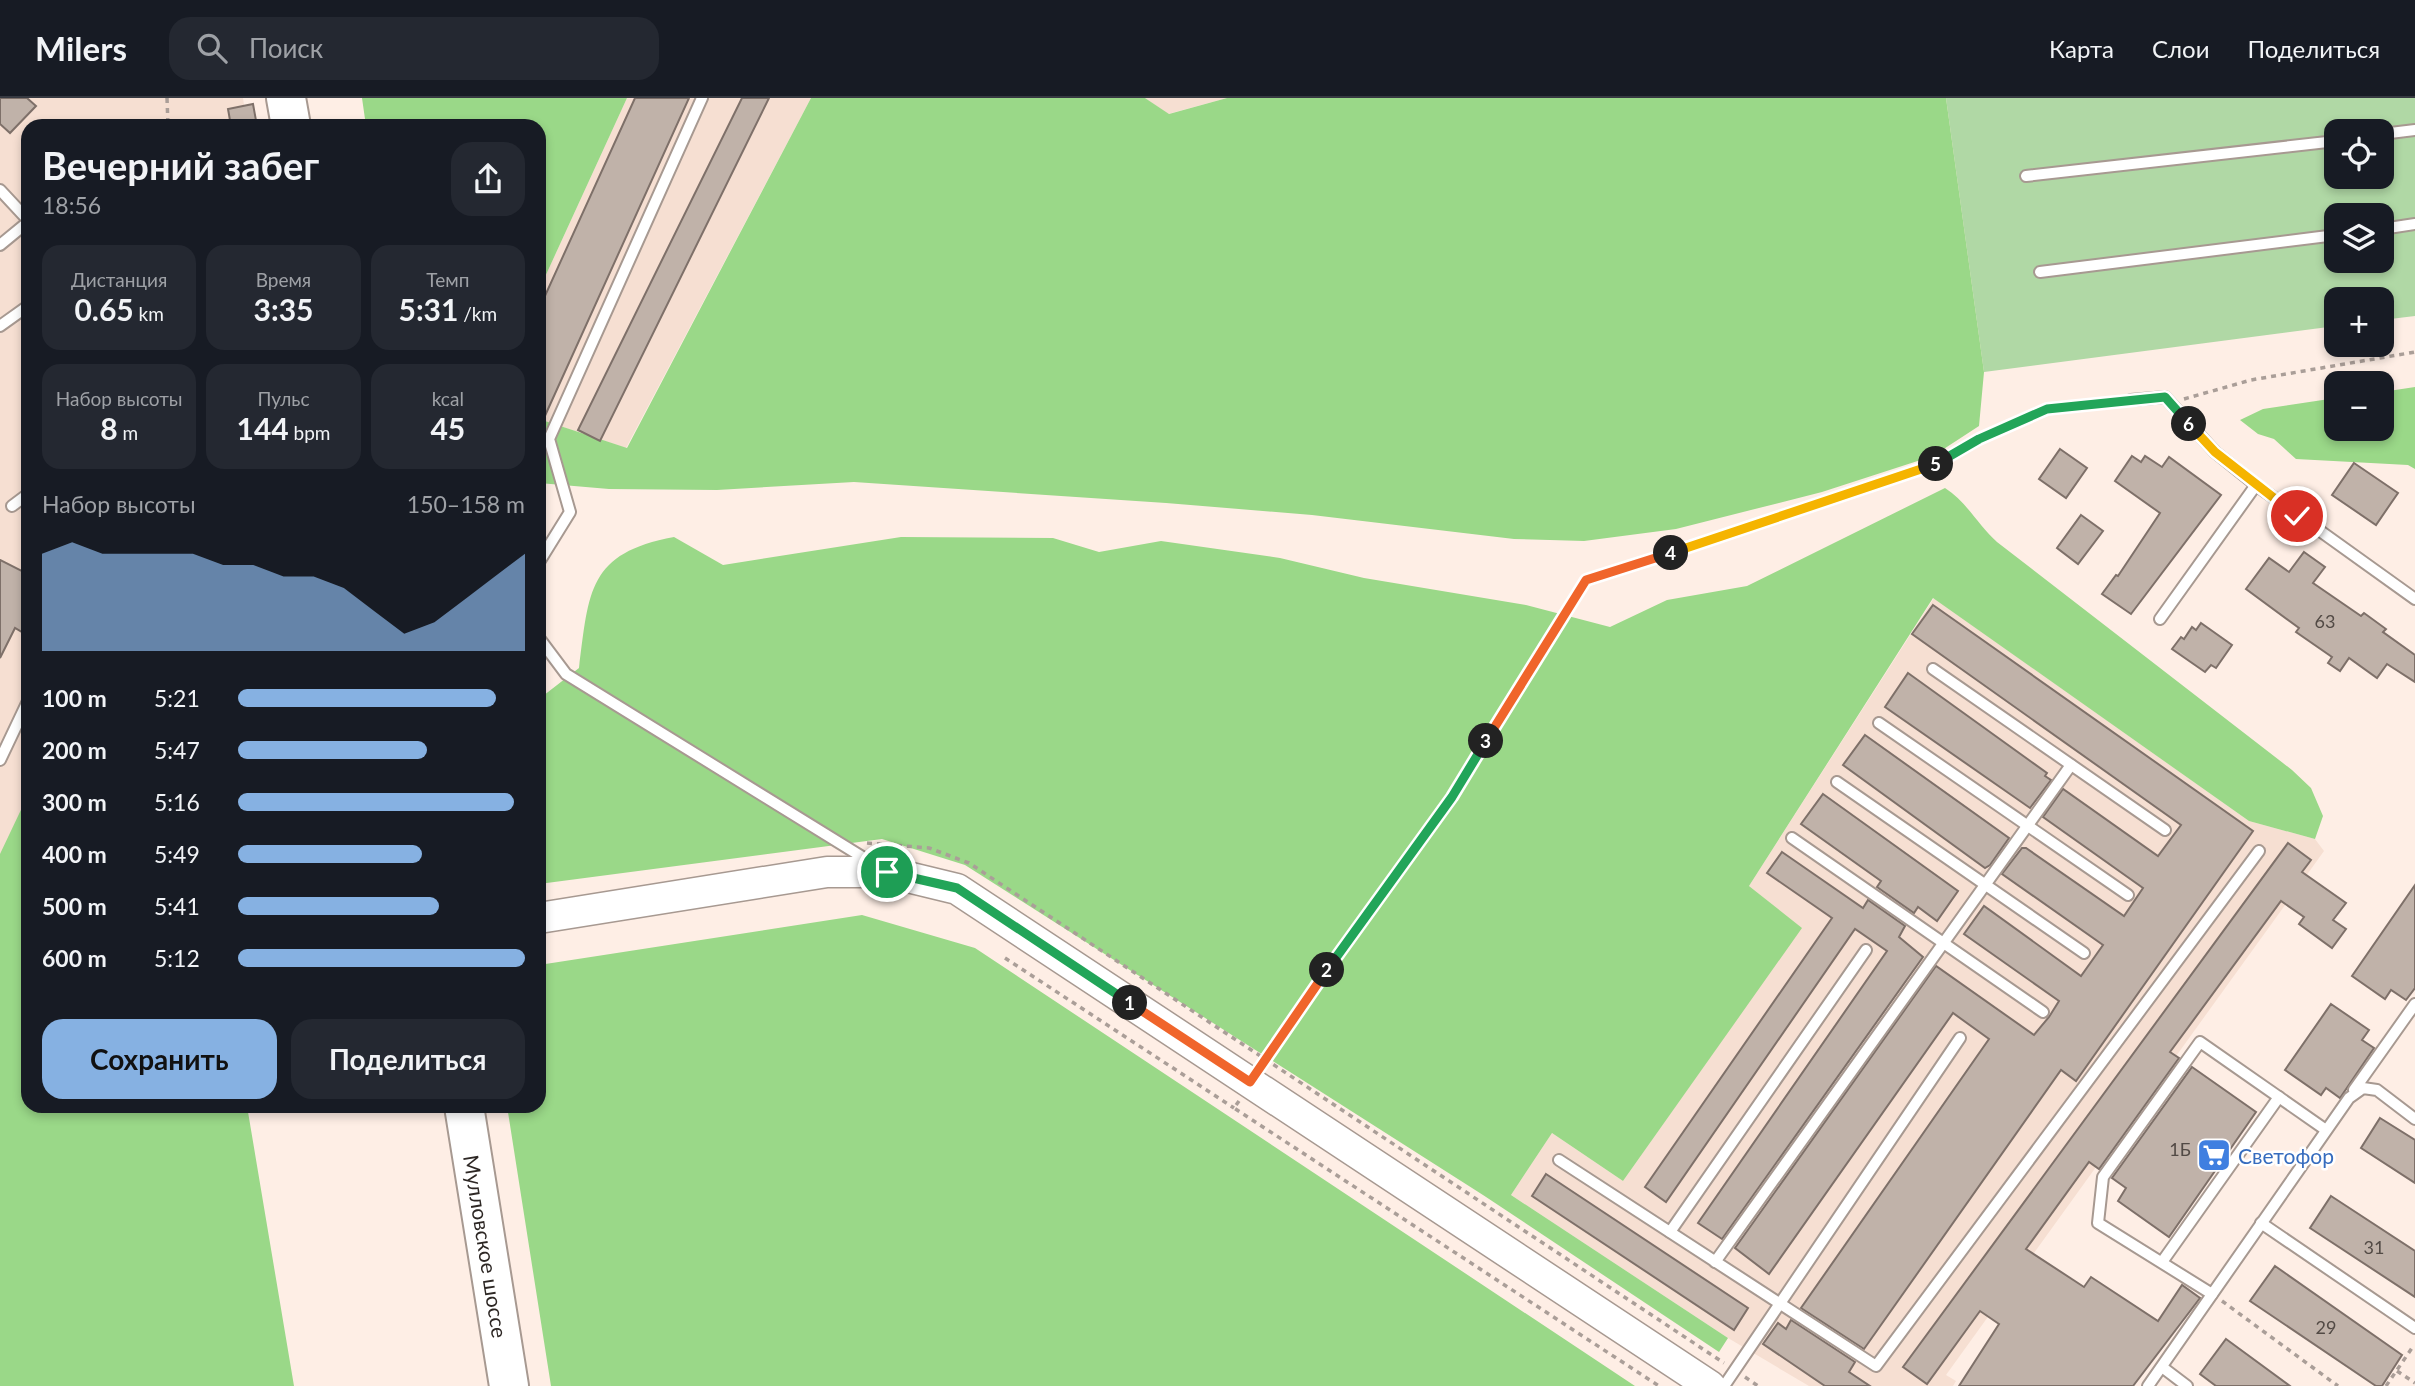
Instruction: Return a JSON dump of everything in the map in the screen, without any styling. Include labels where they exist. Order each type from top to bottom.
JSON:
[{"type":"highway","points":[[286,98],[290,119]]},
{"type":"highway","name":"Мулловское шоссе","points":[[465,1113],[509,1386]]},
{"type":"main road","points":[[546,917],[827,872],[887,872],[957,888],[1710,1386]]},
{"type":"lane","points":[[546,551],[570,512],[549,439],[702,98]]},
{"type":"lane","points":[[2394,133],[2415,130]]},
{"type":"lane","points":[[2026,176],[2324,142]]},
{"type":"lane","points":[[0,190],[21,213]]},
{"type":"lane","points":[[2394,227],[2415,224]]},
{"type":"lane","points":[[0,244],[21,227]]},
{"type":"lane","points":[[2040,272],[2324,236]]},
{"type":"lane","points":[[0,326],[21,311]]},
{"type":"lane","points":[[2131,400],[2165,397],[2215,452],[2256,485],[2415,599]]},
{"type":"lane","points":[[2160,619],[2256,485]]},
{"type":"lane","points":[[12,506],[21,499]]},
{"type":"lane","points":[[546,647],[566,674],[887,872]]},
{"type":"lane","points":[[1933,669],[2165,830]]},
{"type":"lane","points":[[0,760],[21,716]]},
{"type":"lane","points":[[1879,723],[2128,895]]},
{"type":"lane","points":[[1716,1262],[2071,765]]},
{"type":"lane","points":[[1837,782],[2084,953]]},
{"type":"lane","points":[[1792,838],[2043,1012]]},
{"type":"lane","points":[[1559,1160],[1876,1366],[2259,850]]},
{"type":"lane","points":[[1670,1232],[1866,950]]},
{"type":"lane","points":[[2148,1386],[2415,1004]]},
{"type":"lane","points":[[1724,1386],[1960,1038]]},
{"type":"lane","points":[[2212,1294],[2098,1223],[2103,1177],[2200,1042],[2326,1130]]},
{"type":"lane","points":[[2349,1098],[2363,1088],[2377,1090],[2415,1119]]},
{"type":"lane","points":[[2162,1262],[2279,1097]]},
{"type":"lane","points":[[2261,1223],[2415,1328]]},
{"type":"lane","points":[[2162,1367],[2187,1386]]},
{"type":"path","points":[[167,98],[168,119]]},
{"type":"path","points":[[2165,397],[2174,402],[2251,380],[2415,352]]},
{"type":"path","points":[[1234,1108],[1264,1058],[1452,797],[1586,580],[1928,469],[1979,439],[2047,409],[2131,400]]},
{"type":"path","points":[[1004,958],[1659,1386]]},
{"type":"path","points":[[2212,1294],[2338,1386]]},
{"type":"path","points":[[2386,1386],[2412,1348]]},
{"type":"path","points":[[2397,1371],[2415,1382]]},
{"type":"shaded area","points":[[0,98],[243,98],[246,119],[21,119],[21,850],[0,892]]},
{"type":"shaded area","points":[[627,98],[811,98],[626,448],[546,421],[546,275]]},
{"type":"shaded area","points":[[1145,98],[1227,98],[1168,114]]},
{"type":"shaded area","points":[[1934,598],[2249,821],[2315,839],[2324,851],[1946,1375],[1956,1381],[1953,1386],[1809,1386],[1728,1338],[1511,1195],[1552,1133],[1623,1181],[1801,928],[1749,886]]},
{"type":"green space","points":[[362,98],[627,98],[546,275],[546,119],[365,119]]},
{"type":"green space","points":[[811,98],[1145,98],[1169,114],[1227,98],[1946,98],[1984,372],[1979,426],[1933,456],[1822,492],[1676,529],[1584,541],[1514,539],[1312,515],[1166,503],[854,482],[717,490],[609,489],[546,484],[546,421],[627,448]]},
{"type":"green space","points":[[1946,98],[2415,98],[2415,316],[2394,319],[2394,287],[2324,287],[2324,328],[1984,372]]},
{"type":"green space","points":[[2415,387],[2415,469],[2408,465],[2296,459],[2274,439],[2258,434],[2240,420],[2263,409],[2324,400],[2324,441],[2394,441],[2394,390]]},
{"type":"green space","points":[[1945,488],[1997,542],[2292,770],[2311,788],[2323,816],[2315,839],[2249,821],[1933,598],[1749,886],[1802,928],[1623,1181],[1552,1133],[1511,1195],[1728,1338],[1719,1352],[1483,1195],[965,865],[882,839],[546,883],[546,694],[579,668],[591,597],[598,580],[609,565],[624,553],[674,537],[723,565],[901,537],[1053,538],[1099,552],[1161,541],[1280,558],[1364,578],[1526,605],[1610,627],[1667,600],[1747,586]]},
{"type":"green space","points":[[21,810],[21,1113],[248,1113],[294,1386],[0,1386],[0,854]]},
{"type":"green space","points":[[862,915],[975,948],[1635,1386],[551,1386],[508,1113],[546,1113],[546,964]]},
{"type":"building","points":[[0,98],[27,98],[36,106],[10,133],[0,124]]},
{"type":"building","points":[[635,98],[689,98],[546,414],[546,294]]},
{"type":"building","points":[[742,98],[769,98],[600,441],[578,430]]},
{"type":"building","points":[[253,104],[256,119],[230,119],[228,109]]},
{"type":"building","points":[[2060,449],[2087,468],[2066,498],[2039,479]]},
{"type":"building","points":[[2132,456],[2141,462],[2145,456],[2162,467],[2169,457],[2221,495],[2131,614],[2102,594],[2116,575],[2118,576],[2160,513],[2115,481]]},
{"type":"building","points":[[2354,463],[2398,493],[2376,525],[2332,495]]},
{"type":"building","points":[[2081,515],[2103,531],[2078,564],[2057,548]]},
{"type":"building","points":[[2304,552],[2325,567],[2313,583],[2361,616],[2364,613],[2386,629],[2383,632],[2415,655],[2415,682],[2387,664],[2377,678],[2349,658],[2340,671],[2328,663],[2332,657],[2296,632],[2299,628],[2246,589],[2269,558],[2289,572]]},
{"type":"building","points":[[0,560],[21,570],[21,631],[15,628],[0,658]]},
{"type":"building","points":[[1933,605],[2253,831],[2076,1081],[2061,1070],[1864,1349],[1801,1308],[1989,1039],[1953,1013],[1769,1274],[1735,1248],[1936,966],[2034,1035],[2049,1017],[2059,1001],[1964,934],[1984,906],[2081,976],[2103,945],[2002,874],[2022,848],[2026,848],[2124,916],[2143,888],[2043,817],[2063,789],[2158,856],[2181,825],[1912,634]]},
{"type":"building","points":[[2201,623],[2232,645],[2216,668],[2211,665],[2205,672],[2172,649],[2181,637],[2184,639],[2192,627],[2196,630]]},
{"type":"building","points":[[1908,673],[2047,773],[2045,776],[2051,780],[2030,808],[1885,707]]},
{"type":"building","points":[[1865,735],[2009,838],[1990,865],[1985,868],[1843,765]]},
{"type":"building","points":[[1823,794],[1958,891],[1937,921],[1918,907],[1914,913],[1877,887],[1881,881],[1801,824]]},
{"type":"building","points":[[2288,843],[2311,860],[2302,872],[2346,903],[2333,920],[2346,929],[2332,948],[2299,924],[2304,917],[2281,901],[2170,1052],[2179,1058],[2099,1169],[2089,1162],[2026,1249],[2084,1287],[2091,1277],[2158,1321],[2182,1285],[2200,1298],[2133,1386],[1959,1386],[1999,1324],[1980,1311],[1927,1384],[1903,1367]]},
{"type":"building","points":[[1782,852],[1863,908],[1868,900],[1905,926],[1899,937],[1923,957],[1722,1239],[1698,1223],[1887,951],[1855,929],[1666,1202],[1645,1187],[1832,918],[1767,873]]},
{"type":"building","points":[[2415,885],[2415,988],[2406,1000],[2391,990],[2385,999],[2352,976]]},
{"type":"building","points":[[2331,1004],[2369,1030],[2362,1040],[2374,1048],[2340,1098],[2326,1088],[2321,1095],[2285,1070]]},
{"type":"building","points":[[2192,1067],[2256,1112],[2169,1237],[2118,1201],[2126,1188],[2112,1178]]},
{"type":"building","points":[[2380,1118],[2415,1140],[2415,1183],[2361,1148]]},
{"type":"building","points":[[1546,1174],[1748,1308],[1734,1330],[1532,1196]]},
{"type":"building","points":[[2331,1196],[2415,1251],[2415,1297],[2310,1228]]},
{"type":"building","points":[[2275,1266],[2402,1355],[2382,1386],[2376,1386],[2250,1301]]},
{"type":"building","points":[[1791,1320],[1855,1362],[1849,1372],[1870,1386],[1825,1386],[1763,1344],[1778,1323],[1786,1329]]},
{"type":"building","points":[[2226,1339],[2290,1386],[2216,1386],[2200,1374]]},
{"type":"place","name":"Светофор","points":[[2214,1155]]},
{"type":"route","points":[[887,872],[957,888],[1250,1082],[1264,1058],[1452,797],[1586,580],[1928,469],[1979,439],[2047,409],[2165,397],[2215,452],[2297,516]]}]
